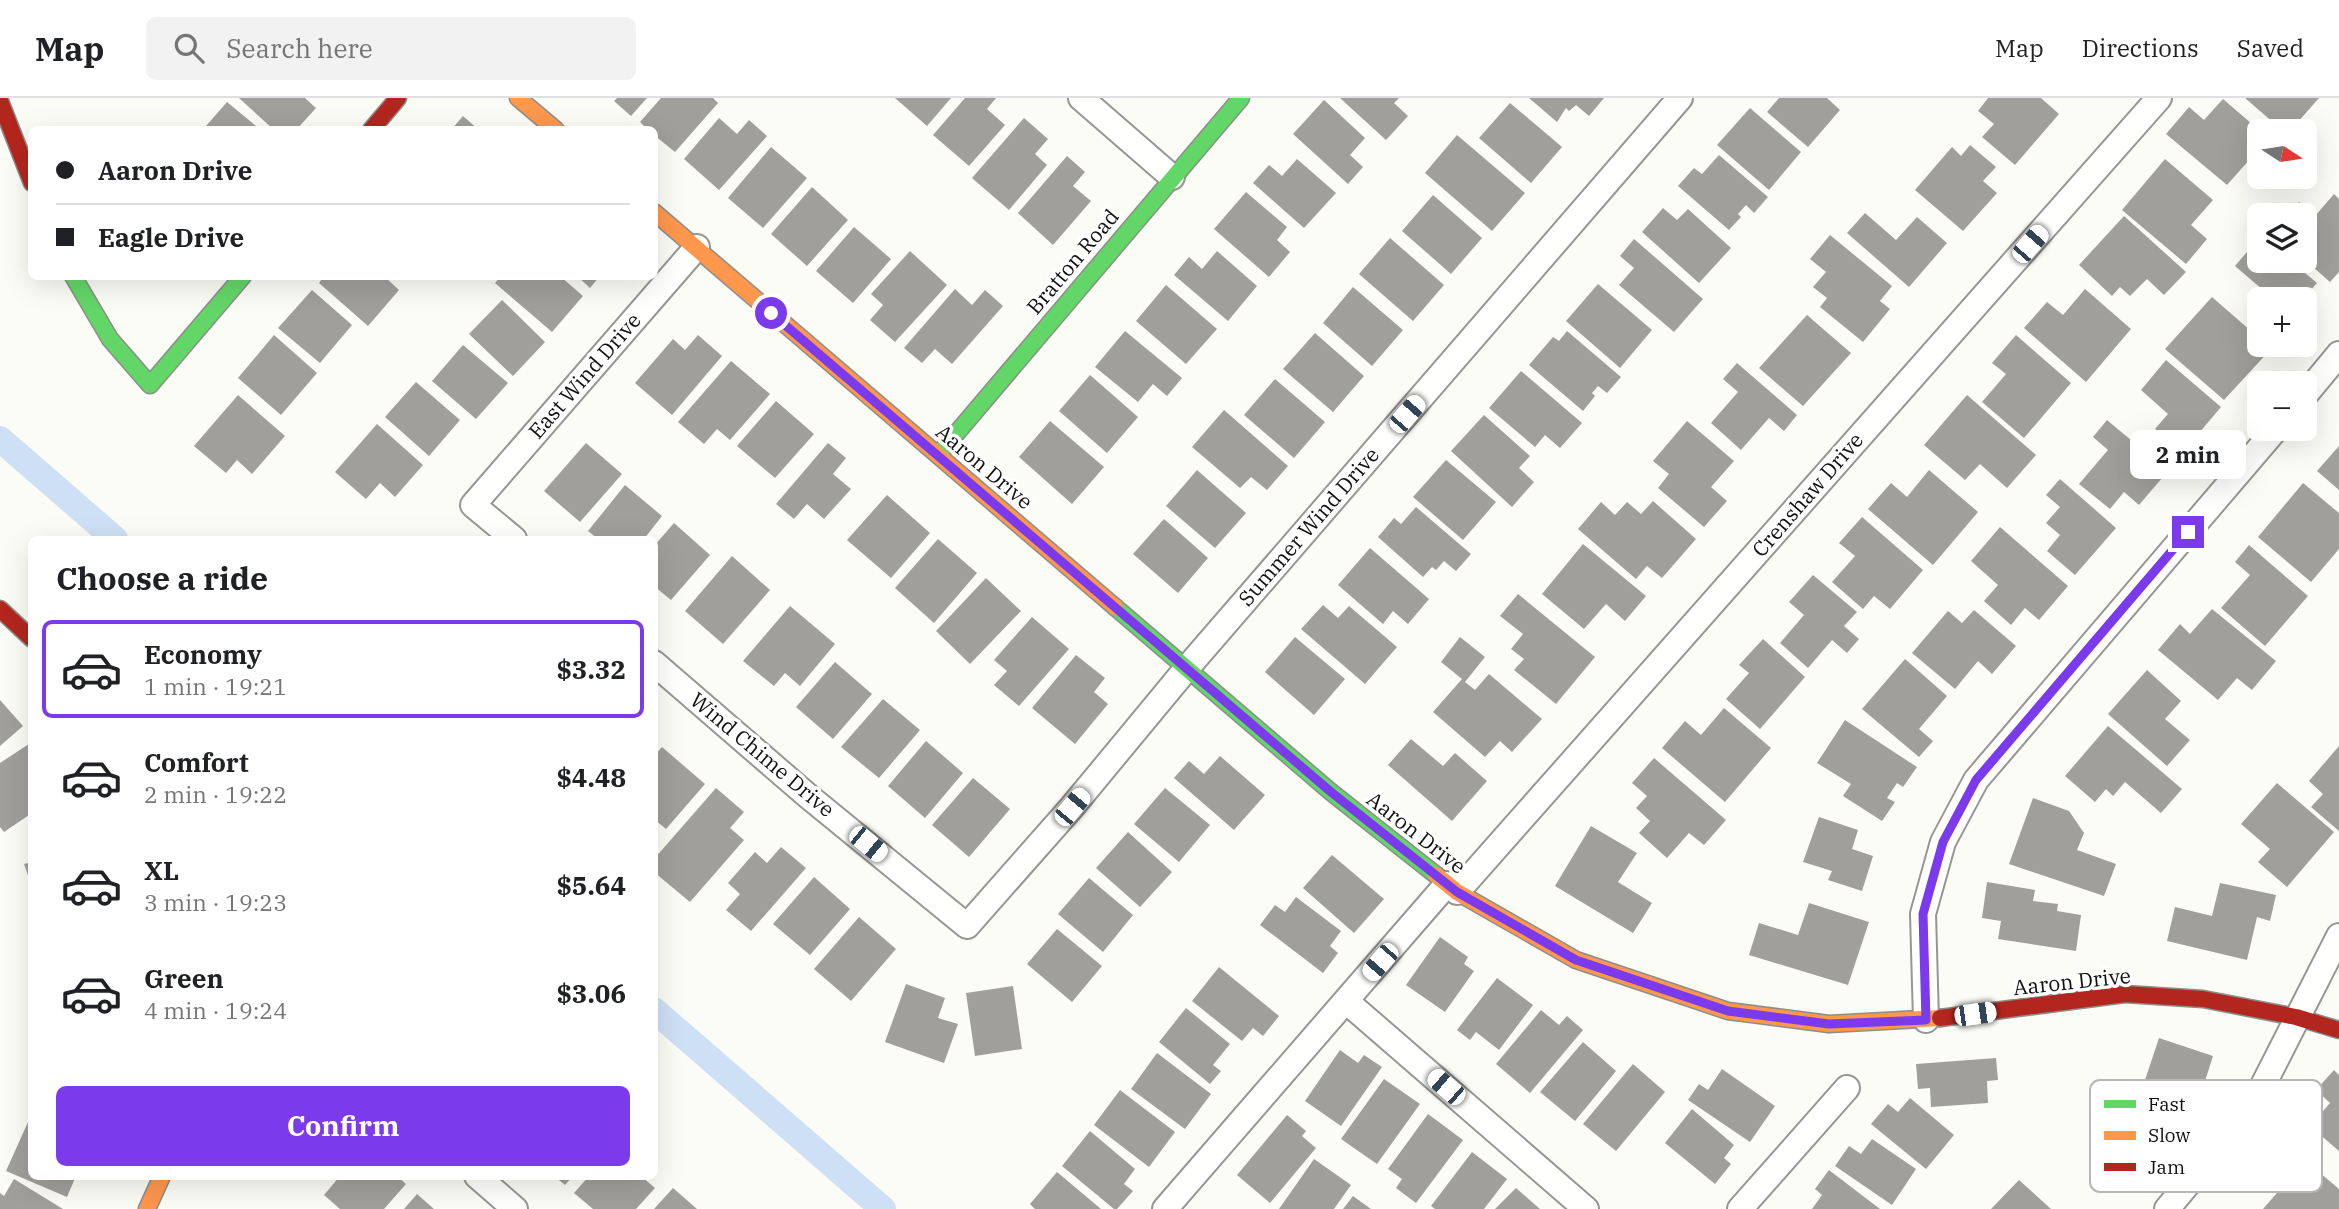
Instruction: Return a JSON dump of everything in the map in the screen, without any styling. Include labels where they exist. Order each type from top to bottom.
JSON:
[{"type":"street","points":[[374,126],[398,98]]},
{"type":"street","points":[[518,98],[551,126]]},
{"type":"street","points":[[1081,98],[1172,177]]},
{"type":"street","name":"Bratton Road","points":[[938,455],[1241,98]]},
{"type":"street","name":"Summer Wind Drive","points":[[967,926],[1681,98]]},
{"type":"street","name":"Crenshaw Drive","points":[[1178,1205],[1346,1001],[1452,888],[2159,98]]},
{"type":"street","points":[[0,101],[28,174]]},
{"type":"street","name":"Aaron Drive","points":[[658,215],[1331,792],[1452,888],[1576,960],[1728,1011],[1829,1024],[1926,1020],[2125,994],[2203,999],[2296,1017],[2339,1030]]},
{"type":"street","name":"East Wind Drive","points":[[510,536],[474,505],[697,247]]},
{"type":"street","points":[[75,280],[110,339],[150,385],[240,280]]},
{"type":"street","points":[[2317,381],[2339,354]]},
{"type":"street","points":[[1926,1020],[1923,914],[1943,842],[1976,780],[2266,441]]},
{"type":"street","points":[[0,609],[28,635]]},
{"type":"street","name":"Wind Chime Drive","points":[[658,666],[808,796],[967,926]]},
{"type":"street","points":[[2265,1080],[2339,936]]},
{"type":"street","points":[[1346,1001],[1586,1209]]},
{"type":"street","points":[[1740,1209],[1847,1088]]},
{"type":"street","points":[[147,1209],[160,1180]]},
{"type":"street","points":[[482,1180],[515,1209]]},
{"type":"street","points":[[2167,1209],[2181,1192]]},
{"type":"building","points":[[239,98],[305,98],[316,108],[300,126],[270,126]]},
{"type":"building","points":[[617,98],[647,98],[631,116],[614,101]]},
{"type":"building","points":[[661,98],[713,98],[718,103],[675,152],[658,138],[658,126],[644,126],[640,122]]},
{"type":"building","points":[[895,98],[951,98],[927,126]]},
{"type":"building","points":[[965,98],[996,98],[987,109],[1005,125],[969,166],[933,135]]},
{"type":"building","points":[[1340,98],[1399,98],[1394,103],[1408,116],[1386,140]]},
{"type":"building","points":[[1529,98],[1604,98],[1589,116],[1576,105],[1569,111],[1566,108],[1557,122]]},
{"type":"building","points":[[1779,98],[1827,98],[1840,110],[1808,147],[1767,112]]},
{"type":"building","points":[[1988,98],[2041,98],[2059,114],[2015,165],[1982,137],[1994,124],[1978,111]]},
{"type":"building","points":[[2245,98],[2319,98],[2301,119],[2269,119]]},
{"type":"building","points":[[2223,99],[2247,120],[2247,162],[2227,185],[2166,134],[2189,107],[2204,120]]},
{"type":"building","points":[[1324,100],[1365,138],[1350,155],[1363,167],[1348,184],[1293,134]]},
{"type":"building","points":[[227,102],[256,126],[206,126]]},
{"type":"building","points":[[1510,103],[1562,147],[1531,183],[1479,138]]},
{"type":"building","points":[[1750,108],[1801,152],[1769,190],[1717,145]]},
{"type":"building","points":[[463,116],[474,126],[454,126]]},
{"type":"building","points":[[719,118],[737,134],[749,120],[767,136],[719,190],[684,159]]},
{"type":"building","points":[[1024,118],[1048,139],[1035,154],[1047,165],[1009,210],[972,178]]},
{"type":"building","points":[[1457,135],[1525,193],[1492,231],[1425,173]]},
{"type":"building","points":[[1970,145],[1996,167],[1983,181],[1997,193],[1963,231],[1915,190],[1952,147],[1961,156]]},
{"type":"building","points":[[771,147],[807,178],[763,228],[728,198]]},
{"type":"building","points":[[1719,155],[1768,197],[1754,213],[1746,205],[1738,214],[1741,217],[1729,230],[1678,186],[1694,168],[1702,174]]},
{"type":"building","points":[[1067,156],[1085,172],[1073,186],[1091,201],[1053,245],[1018,213]]},
{"type":"building","points":[[1297,159],[1336,193],[1304,228],[1253,183],[1269,165],[1282,176]]},
{"type":"building","points":[[2165,159],[2213,200],[2191,225],[2207,239],[2186,264],[2122,210]]},
{"type":"building","points":[[812,187],[848,220],[807,266],[771,234]]},
{"type":"building","points":[[1246,192],[1287,227],[1277,240],[1290,252],[1269,277],[1214,229]]},
{"type":"building","points":[[2334,194],[2339,199],[2339,272],[2330,282],[2317,271],[2317,214]]},
{"type":"building","points":[[1433,195],[1482,238],[1451,274],[1402,231]]},
{"type":"building","points":[[1663,208],[1677,220],[1688,209],[1731,248],[1699,283],[1642,232]]},
{"type":"building","points":[[1865,213],[1896,240],[1917,217],[1947,243],[1909,287],[1847,233]]},
{"type":"building","points":[[2124,216],[2186,272],[2164,295],[2147,279],[2130,296],[2120,287],[2112,296],[2079,265]]},
{"type":"building","points":[[854,227],[891,259],[853,303],[816,271]]},
{"type":"building","points":[[1830,235],[1892,286],[1880,301],[1890,309],[1863,342],[1820,307],[1827,298],[1813,287],[1826,272],[1810,259]]},
{"type":"building","points":[[1390,238],[1444,285],[1413,321],[1359,274]]},
{"type":"building","points":[[1634,239],[1703,299],[1674,332],[1619,285],[1634,268],[1620,256]]},
{"type":"building","points":[[910,251],[947,285],[895,342],[870,320],[883,305],[871,294]]},
{"type":"building","points":[[1217,251],[1257,286],[1228,321],[1174,275],[1189,257],[1202,269]]},
{"type":"building","points":[[2247,252],[2247,273],[2305,273],[2317,283],[2314,287],[2260,287],[2235,266]]},
{"type":"building","points":[[321,280],[388,280],[399,290],[368,326],[319,283]]},
{"type":"building","points":[[498,280],[565,280],[583,296],[552,332],[495,283]]},
{"type":"building","points":[[581,280],[597,280],[590,288]]},
{"type":"building","points":[[1598,284],[1652,330],[1620,368],[1566,321]]},
{"type":"building","points":[[1166,285],[1217,329],[1186,364],[1136,321]]},
{"type":"building","points":[[1353,287],[1403,330],[1372,366],[1323,323]]},
{"type":"building","points":[[955,289],[972,305],[985,290],[1003,306],[952,364],[935,349],[922,363],[904,348]]},
{"type":"building","points":[[2085,289],[2131,329],[2086,382],[2024,328],[2047,302],[2063,315]]},
{"type":"building","points":[[312,290],[352,325],[320,363],[278,328]]},
{"type":"building","points":[[2212,297],[2247,328],[2247,357],[2264,357],[2251,371],[2247,371],[2247,375],[2224,400],[2165,349]]},
{"type":"building","points":[[502,300],[545,342],[513,376],[469,334]]},
{"type":"building","points":[[1807,315],[1851,353],[1803,406],[1759,368]]},
{"type":"building","points":[[1125,331],[1182,378],[1167,396],[1153,384],[1138,402],[1095,367]]},
{"type":"building","points":[[1567,331],[1621,377],[1607,393],[1598,386],[1592,393],[1595,396],[1583,411],[1529,365],[1553,337],[1559,341]]},
{"type":"building","points":[[1315,333],[1364,376],[1333,412],[1283,369]]},
{"type":"building","points":[[274,335],[317,373],[281,415],[238,378]]},
{"type":"building","points":[[698,335],[722,356],[672,415],[635,383],[673,339],[685,350]]},
{"type":"building","points":[[2016,335],[2071,383],[2024,438],[1982,402],[2006,374],[1992,363]]},
{"type":"building","points":[[463,345],[508,383],[476,419],[432,381]]},
{"type":"building","points":[[2166,360],[2221,407],[2183,452],[2155,429],[2168,414],[2141,390]]},
{"type":"building","points":[[731,361],[770,394],[730,440],[717,429],[704,444],[678,422]]},
{"type":"building","points":[[1737,363],[1797,415],[1784,431],[1769,418],[1741,450],[1711,423],[1738,392],[1723,379]]},
{"type":"building","points":[[1521,371],[1582,423],[1560,448],[1545,435],[1535,447],[1489,408]]},
{"type":"building","points":[[1090,375],[1138,417],[1107,453],[1059,411]]},
{"type":"building","points":[[1275,379],[1325,422],[1294,458],[1244,415]]},
{"type":"building","points":[[416,382],[460,420],[429,456],[385,417]]},
{"type":"building","points":[[238,395],[285,436],[252,474],[237,460],[226,473],[194,446]]},
{"type":"building","points":[[1967,395],[2036,455],[2007,488],[1980,464],[1965,480],[1924,445]]},
{"type":"building","points":[[776,401],[814,434],[775,478],[737,446]]},
{"type":"building","points":[[1224,410],[1288,466],[1267,490],[1251,477],[1240,488],[1192,447]]},
{"type":"building","points":[[1484,415],[1530,456],[1519,468],[1534,482],[1512,507],[1451,451]]},
{"type":"building","points":[[2107,420],[2168,471],[2139,505],[2124,492],[2110,509],[2079,484],[2108,450],[2093,437]]},
{"type":"building","points":[[1050,421],[1104,467],[1072,504],[1019,457]]},
{"type":"building","points":[[1687,421],[1734,461],[1711,487],[1727,501],[1704,527],[1658,488],[1669,474],[1653,461]]},
{"type":"building","points":[[377,424],[423,465],[395,497],[380,483],[366,499],[335,472]]},
{"type":"building","points":[[586,443],[622,474],[580,522],[544,491]]},
{"type":"building","points":[[828,443],[846,458],[833,474],[851,489],[824,519],[807,504],[794,519],[776,504]]},
{"type":"building","points":[[2339,446],[2339,490],[2317,471]]},
{"type":"building","points":[[1446,460],[1496,502],[1463,540],[1413,497]]},
{"type":"building","points":[[1197,470],[1246,513],[1215,548],[1166,506]]},
{"type":"building","points":[[1929,470],[1978,512],[1933,565],[1868,509],[1891,483],[1907,497]]},
{"type":"building","points":[[2060,479],[2116,528],[2075,575],[2047,551],[2060,535],[2046,523],[2060,507],[2046,495]]},
{"type":"building","points":[[2303,483],[2339,513],[2339,549],[2311,582],[2258,537]]},
{"type":"building","points":[[625,485],[662,516],[646,536],[594,536],[588,531]]},
{"type":"building","points":[[887,495],[930,533],[891,578],[847,540]]},
{"type":"building","points":[[1653,501],[1696,539],[1662,578],[1647,566],[1636,579],[1578,529],[1601,502],[1615,515],[1627,502],[1641,514]]},
{"type":"building","points":[[1416,507],[1471,554],[1456,571],[1444,561],[1436,570],[1432,567],[1423,577],[1378,537],[1394,518],[1401,524]]},
{"type":"building","points":[[1862,517],[1923,570],[1890,609],[1874,596],[1863,609],[1832,582],[1855,556],[1839,543]]},
{"type":"building","points":[[1164,519],[1208,558],[1178,593],[1133,554]]},
{"type":"building","points":[[674,523],[710,555],[671,600],[658,589],[658,541]]},
{"type":"building","points":[[2000,527],[2068,586],[2039,620],[2025,608],[2011,625],[1984,601],[1998,585],[1971,561]]},
{"type":"building","points":[[938,539],[977,573],[934,623],[895,588]]},
{"type":"building","points":[[1583,544],[1646,596],[1625,621],[1606,604],[1584,629],[1542,594]]},
{"type":"building","points":[[2249,545],[2308,596],[2265,646],[2221,608],[2250,575],[2235,562]]},
{"type":"building","points":[[1370,548],[1429,599],[1408,624],[1393,611],[1383,624],[1338,585]]},
{"type":"building","points":[[732,556],[770,590],[723,644],[685,611]]},
{"type":"building","points":[[1813,575],[1857,612],[1844,626],[1859,639],[1847,653],[1832,640],[1808,668],[1780,643],[1804,615],[1789,602]]},
{"type":"building","points":[[986,578],[1021,611],[970,664],[936,631]]},
{"type":"building","points":[[1518,594],[1595,657],[1556,704],[1514,670],[1524,659],[1511,649],[1523,634],[1500,616]]},
{"type":"building","points":[[1323,605],[1338,618],[1349,606],[1397,647],[1365,684],[1301,629]]},
{"type":"building","points":[[790,606],[835,644],[800,686],[785,673],[774,686],[743,661]]},
{"type":"building","points":[[2212,609],[2276,661],[2252,690],[2237,678],[2218,700],[2158,650],[2180,624],[2190,634]]},
{"type":"building","points":[[1974,610],[2016,646],[1992,674],[1978,661],[1955,689],[1912,653],[1948,611],[1962,623]]},
{"type":"building","points":[[1032,617],[1069,649],[1019,706],[994,685],[1007,671],[994,660]]},
{"type":"building","points":[[1295,637],[1345,679],[1314,715],[1265,672]]},
{"type":"building","points":[[1460,637],[1485,657],[1465,682],[1475,690],[1489,674],[1542,719],[1512,752],[1500,741],[1485,757],[1433,712],[1462,679],[1441,662]]},
{"type":"building","points":[[1763,639],[1805,677],[1760,729],[1726,699],[1749,673],[1739,665]]},
{"type":"building","points":[[1076,655],[1105,678],[1094,692],[1108,704],[1075,744],[1032,708]]},
{"type":"building","points":[[1905,659],[1947,696],[1919,729],[1933,741],[1919,757],[1862,709]]},
{"type":"building","points":[[835,662],[872,694],[833,739],[796,707]]},
{"type":"building","points":[[2147,670],[2181,701],[2165,719],[2190,740],[2167,766],[2108,714]]},
{"type":"building","points":[[883,699],[920,730],[879,778],[841,747]]},
{"type":"building","points":[[0,700],[23,726],[0,746]]},
{"type":"building","points":[[1724,708],[1771,748],[1725,802],[1662,748],[1685,721],[1701,735]]},
{"type":"building","points":[[1845,720],[1917,767],[1903,787],[1897,783],[1887,798],[1895,802],[1882,821],[1843,796],[1851,784],[1817,763]]},
{"type":"building","points":[[2108,726],[2182,789],[2161,813],[2125,782],[2113,796],[2106,789],[2095,802],[2065,776]]},
{"type":"building","points":[[1411,739],[1443,766],[1455,753],[1487,781],[1452,821],[1388,765]]},
{"type":"building","points":[[926,741],[963,773],[925,818],[888,786]]},
{"type":"building","points":[[28,745],[28,816],[4,832],[0,827],[0,763]]},
{"type":"building","points":[[2339,746],[2339,831],[2311,807],[2323,794],[2309,781]]},
{"type":"building","points":[[662,747],[705,784],[666,829],[658,822],[658,752]]},
{"type":"building","points":[[1220,756],[1265,795],[1234,830],[1174,778],[1189,761],[1204,774]]},
{"type":"building","points":[[1654,758],[1726,820],[1704,845],[1689,833],[1667,858],[1639,833],[1650,821],[1636,808],[1647,796],[1632,783]]},
{"type":"building","points":[[973,778],[1010,809],[969,857],[932,825]]},
{"type":"building","points":[[2277,783],[2334,832],[2287,887],[2258,862],[2270,849],[2241,824]]},
{"type":"building","points":[[716,788],[744,812],[730,828],[744,840],[690,902],[658,875],[658,854]]},
{"type":"building","points":[[1165,788],[1210,825],[1179,862],[1134,824]]},
{"type":"building","points":[[2033,798],[2069,811],[2084,833],[2077,850],[2116,864],[2104,896],[2009,864]]},
{"type":"building","points":[[1819,817],[1858,830],[1852,849],[1873,856],[1862,891],[1828,880],[1832,871],[1803,862]]},
{"type":"building","points":[[1591,826],[1637,853],[1618,882],[1652,903],[1633,933],[1555,886]]},
{"type":"building","points":[[1128,832],[1172,872],[1140,907],[1096,868]]},
{"type":"building","points":[[781,847],[806,868],[751,931],[726,910],[740,894],[728,883],[755,852],[767,863]]},
{"type":"building","points":[[1332,855],[1384,899],[1354,933],[1303,888]]},
{"type":"building","points":[[814,877],[850,909],[810,955],[773,924]]},
{"type":"building","points":[[1089,878],[1133,915],[1103,952],[1058,914]]},
{"type":"building","points":[[1987,882],[2035,890],[2033,901],[2058,904],[2057,911],[2081,915],[2076,951],[1998,939],[2001,921],[1982,918]]},
{"type":"building","points":[[2220,883],[2276,895],[2270,921],[2257,917],[2247,960],[2167,941],[2175,907],[2212,916]]},
{"type":"building","points":[[1296,897],[1341,931],[1330,946],[1338,953],[1323,973],[1260,925],[1275,905],[1285,912]]},
{"type":"building","points":[[1809,903],[1869,922],[1848,985],[1749,955],[1759,923],[1798,935]]},
{"type":"building","points":[[859,917],[896,949],[851,1001],[814,969]]},
{"type":"building","points":[[1057,929],[1102,966],[1072,1002],[1027,964]]},
{"type":"building","points":[[1440,937],[1468,957],[1464,964],[1474,971],[1445,1012],[1406,985]]},
{"type":"building","points":[[1219,967],[1279,1016],[1263,1036],[1253,1028],[1242,1041],[1192,1001]]},
{"type":"building","points":[[1497,978],[1533,1005],[1499,1050],[1476,1032],[1470,1040],[1457,1030]]},
{"type":"building","points":[[906,984],[945,998],[938,1018],[958,1024],[944,1063],[885,1042]]},
{"type":"building","points":[[1013,986],[1022,1049],[975,1056],[966,993]]},
{"type":"building","points":[[1186,1008],[1230,1044],[1213,1065],[1221,1071],[1210,1084],[1159,1042]]},
{"type":"building","points":[[1541,1010],[1559,1025],[1567,1016],[1583,1030],[1530,1093],[1496,1064]]},
{"type":"building","points":[[2159,1038],[2213,1056],[2205,1080],[2145,1080]]},
{"type":"building","points":[[1583,1042],[1616,1071],[1575,1121],[1540,1092]]},
{"type":"building","points":[[1340,1050],[1358,1063],[1364,1055],[1382,1067],[1341,1126],[1305,1101]]},
{"type":"building","points":[[1157,1053],[1211,1094],[1185,1129],[1131,1089]]},
{"type":"building","points":[[1996,1058],[1998,1080],[1987,1081],[1988,1103],[1931,1107],[1930,1088],[1918,1089],[1916,1064]]},
{"type":"building","points":[[1633,1064],[1665,1092],[1616,1151],[1583,1124]]},
{"type":"building","points":[[1722,1069],[1775,1106],[1750,1142],[1688,1100],[1699,1084],[1708,1090]]},
{"type":"building","points":[[2334,1070],[2339,1075],[2339,1151],[2322,1136],[2322,1112],[2330,1103],[2322,1096],[2322,1083]]},
{"type":"building","points":[[1384,1079],[1420,1104],[1377,1164],[1341,1139]]},
{"type":"building","points":[[1120,1090],[1175,1132],[1149,1167],[1094,1125]]},
{"type":"building","points":[[1910,1098],[1954,1135],[1926,1169],[1871,1124],[1888,1104],[1898,1112]]},
{"type":"building","points":[[1692,1109],[1734,1145],[1724,1158],[1731,1164],[1715,1184],[1665,1143]]},
{"type":"building","points":[[1428,1114],[1463,1140],[1416,1203],[1396,1188],[1402,1179],[1388,1169]]},
{"type":"building","points":[[1287,1115],[1306,1131],[1302,1136],[1316,1148],[1270,1203],[1237,1175]]},
{"type":"building","points":[[28,1122],[28,1180],[74,1180],[67,1197],[6,1171]]},
{"type":"building","points":[[1090,1131],[1135,1169],[1124,1184],[1133,1191],[1117,1209],[1062,1166]]},
{"type":"building","points":[[1872,1139],[1916,1169],[1892,1205],[1835,1166],[1849,1146],[1861,1154]]},
{"type":"building","points":[[1472,1152],[1507,1179],[1484,1209],[1435,1209],[1431,1206]]},
{"type":"building","points":[[1314,1159],[1351,1185],[1334,1209],[1279,1209]]},
{"type":"building","points":[[1829,1170],[1880,1209],[1812,1209],[1822,1195],[1815,1189]]},
{"type":"building","points":[[1057,1172],[1101,1209],[1035,1209],[1030,1204]]},
{"type":"building","points":[[2322,1175],[2339,1189],[2339,1209],[2263,1209],[2278,1192],[2322,1192]]},
{"type":"building","points":[[14,1179],[63,1209],[0,1209],[0,1193],[4,1196]]},
{"type":"building","points":[[337,1180],[402,1180],[406,1184],[384,1209],[340,1209],[324,1195]]},
{"type":"building","points":[[585,1180],[646,1180],[655,1188],[636,1209],[593,1209],[574,1193]]},
{"type":"building","points":[[2019,1180],[2051,1209],[1991,1209]]},
{"type":"building","points":[[673,1188],[697,1209],[654,1209]]},
{"type":"building","points":[[1516,1188],[1540,1209],[1495,1209]]},
{"type":"building","points":[[417,1194],[434,1209],[404,1209]]},
{"type":"building","points":[[1353,1196],[1371,1209],[1343,1209]]},
{"type":"waterway","points":[[0,439],[112,536]]},
{"type":"waterway","points":[[658,1013],[883,1209]]},
{"type":"traffic: fast","points":[[938,455],[1241,98]]},
{"type":"traffic: fast","points":[[75,280],[110,339],[150,385],[240,280]]},
{"type":"traffic: fast","points":[[1115,607],[1331,792],[1436,875]]},
{"type":"traffic: slow","points":[[518,98],[551,126]]},
{"type":"traffic: slow","points":[[658,215],[1115,607]]},
{"type":"traffic: slow","points":[[1436,875],[1457,892],[1576,960],[1728,1011],[1829,1024],[1940,1018]]},
{"type":"traffic: slow","points":[[147,1209],[160,1180]]},
{"type":"traffic: jam","points":[[374,126],[398,98]]},
{"type":"traffic: jam","points":[[0,101],[28,173]]},
{"type":"traffic: jam","points":[[0,609],[28,635]]},
{"type":"traffic: jam","points":[[1940,1018],[2125,994],[2203,999],[2296,1017],[2339,1030]]},
{"type":"route","points":[[771,313],[1331,792],[1457,892],[1576,960],[1728,1011],[1829,1024],[1926,1020],[1923,914],[1943,842],[1976,780],[2188,532]]}]
